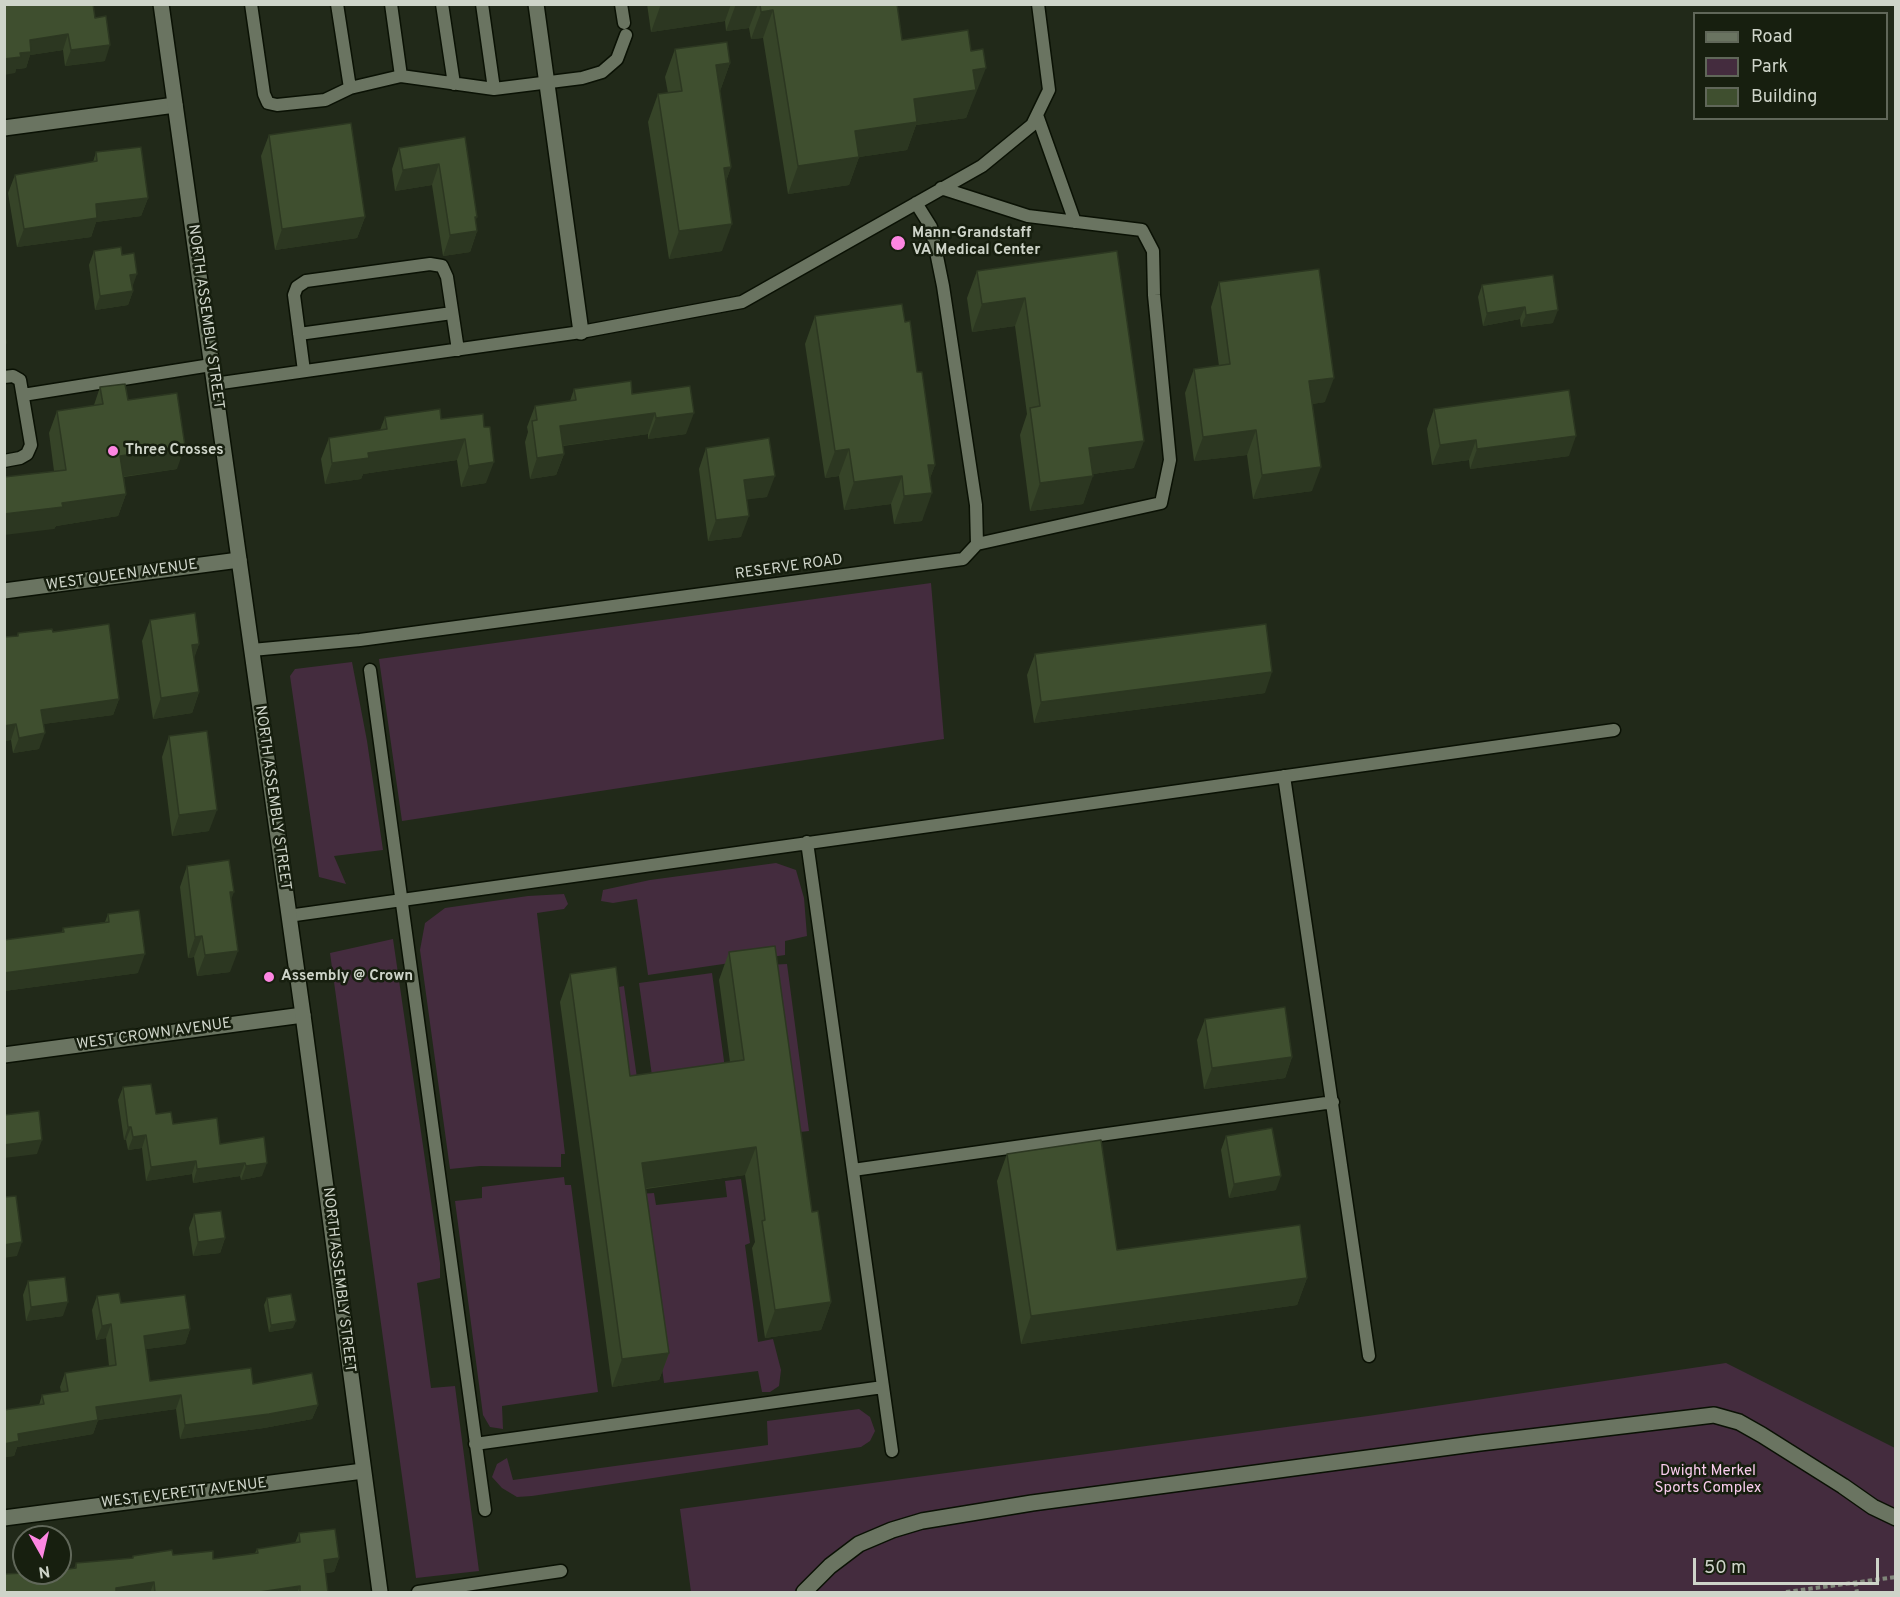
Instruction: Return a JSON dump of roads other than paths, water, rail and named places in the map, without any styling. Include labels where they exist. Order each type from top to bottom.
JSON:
[{"type":"street","name":"NORTH ASSEMBLY STREET","points":[[161,4],[303,1015],[380,1593]]},
{"type":"street","points":[[536,4],[581,332]]},
{"type":"street","points":[[4,128],[175,105]]},
{"type":"street","name":"WEST QUEEN AVENUE","points":[[4,591],[239,560]]},
{"type":"street","name":"WEST CROWN AVENUE","points":[[4,1055],[303,1015]]},
{"type":"street","points":[[804,1593],[830,1566],[858,1544],[922,1521],[1043,1502],[1480,1443],[1714,1415],[1739,1422],[1762,1435],[1844,1486],[1873,1507],[1896,1518]]},
{"type":"street","name":"WEST EVERETT AVENUE","points":[[4,1518],[363,1471]]},
{"type":"lane","points":[[251,4],[264,94],[268,103],[277,105],[325,100],[350,88],[401,76],[494,89],[582,78],[602,72],[617,59],[625,29],[621,4]]},
{"type":"lane","points":[[337,4],[350,88]]},
{"type":"lane","points":[[391,4],[401,76]]},
{"type":"lane","points":[[442,4],[454,84]]},
{"type":"lane","points":[[482,4],[494,89]]},
{"type":"lane","points":[[214,384],[581,332],[742,302],[982,166],[1032,125],[1049,90],[1038,4]]},
{"type":"lane","points":[[1037,115],[1075,222]]},
{"type":"lane","points":[[916,203],[931,227],[943,286],[976,505],[977,544],[1161,503],[1170,460],[1156,329],[1153,251],[1142,230],[1028,216],[942,188]]},
{"type":"lane","points":[[304,371],[294,295],[297,287],[306,281],[430,264],[442,266],[447,277],[458,350]]},
{"type":"lane","points":[[299,334],[452,312]]},
{"type":"lane","points":[[23,395],[211,365]]},
{"type":"lane","points":[[4,377],[13,376],[20,380],[32,445],[27,454],[20,459],[4,461]]},
{"type":"lane","name":"RESERVE ROAD","points":[[252,650],[360,640],[963,559],[977,544]]},
{"type":"lane","points":[[370,670],[485,1510]]},
{"type":"lane","points":[[288,916],[1614,730]]},
{"type":"lane","points":[[1284,776],[1369,1356]]},
{"type":"lane","points":[[807,842],[892,1451]]},
{"type":"lane","points":[[853,1170],[1333,1102]]},
{"type":"lane","points":[[475,1444],[883,1387]]},
{"type":"lane","points":[[418,1593],[561,1571]]},
{"type":"place","name":"Mann-Grandstaff VA Medical Center","points":[[898,243]]},
{"type":"place","name":"Three Crosses","points":[[113,451]]},
{"type":"place","name":"Assembly @ Crown","points":[[269,977]]},
{"type":"park label","name":"Dwight Merkel Sports Complex","points":[[1708,1480]]}]
